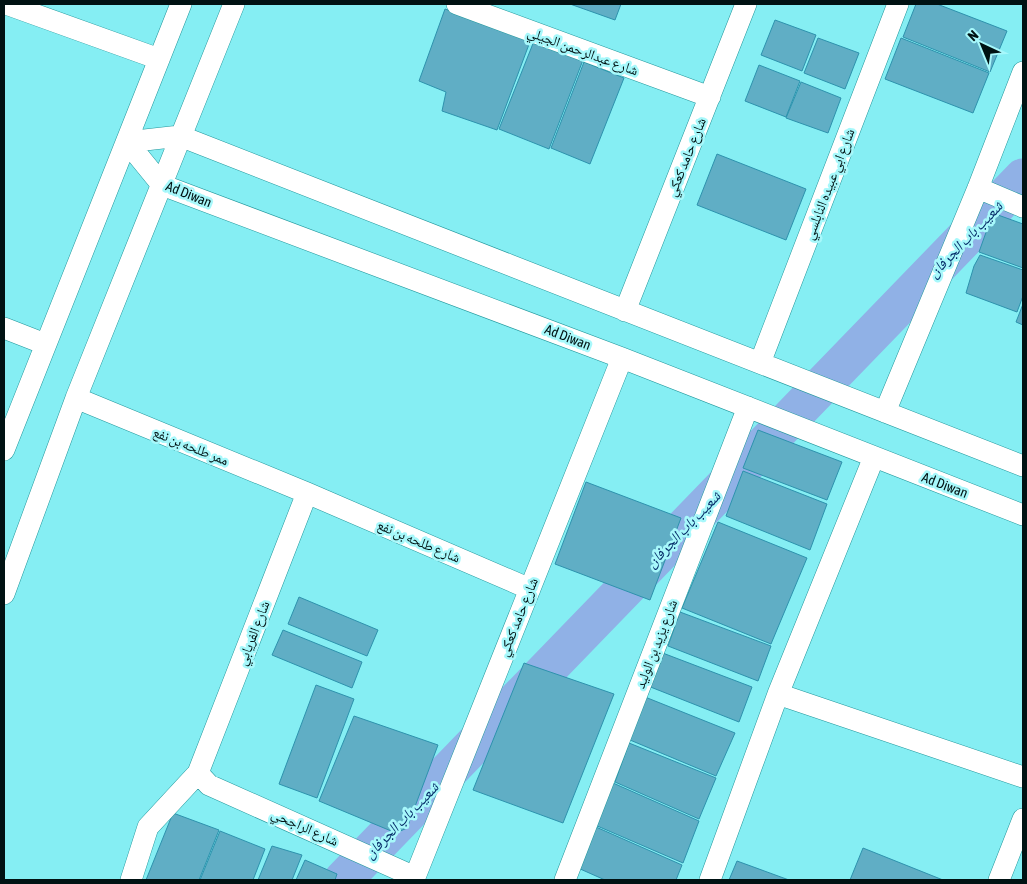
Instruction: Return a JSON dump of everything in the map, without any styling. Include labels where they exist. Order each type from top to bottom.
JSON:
[{"type":"street","points":[[6,4],[159,59]]},
{"type":"street","points":[[4,450],[181,4]]},
{"type":"street","points":[[4,594],[76,398],[234,4]]},
{"type":"street","name":"شارع عبدالرحمن الجيلي","points":[[457,4],[503,12],[710,97]]},
{"type":"street","name":"شارع حامد كعكي","points":[[625,311],[746,4]]},
{"type":"street","name":"شارع ابي عبيده النابلسي","points":[[760,364],[898,4]]},
{"type":"street","points":[[885,412],[978,188],[1023,72]]},
{"type":"street","points":[[126,142],[180,136],[1023,466]]},
{"type":"street","name":"Ad Diwan","points":[[126,142],[162,185],[622,358],[1023,516]]},
{"type":"street","points":[[978,188],[1023,207]]},
{"type":"street","points":[[4,328],[45,344]]},
{"type":"street","name":"شارع حامد كعكي","points":[[415,877],[622,358]]},
{"type":"street","name":"ممر طلحه بن نفع","points":[[76,398],[307,494]]},
{"type":"street","name":"شارع يزيد بن الوليد","points":[[565,880],[748,407]]},
{"type":"street","points":[[710,880],[778,694],[874,457]]},
{"type":"street","name":"شارع طلحه بن نفع","points":[[307,494],[530,589]]},
{"type":"street","name":"شارع الفريابي","points":[[198,773],[307,494]]},
{"type":"street","points":[[778,694],[1023,777]]},
{"type":"street","points":[[131,880],[148,827],[198,773]]},
{"type":"street","name":"شارع الراجحي","points":[[198,773],[209,785],[415,877]]},
{"type":"street","points":[[999,880],[1023,819]]},
{"type":"building","points":[[570,4],[621,4],[615,20]]},
{"type":"building","points":[[916,4],[937,4],[1007,31],[990,72],[903,37]]},
{"type":"building","points":[[445,9],[531,39],[497,130],[442,111],[446,92],[419,81]]},
{"type":"building","points":[[775,20],[816,35],[802,71],[761,55]]},
{"type":"building","points":[[818,38],[859,53],[845,89],[804,73]]},
{"type":"building","points":[[901,38],[989,73],[973,113],[885,79]]},
{"type":"building","points":[[534,41],[583,60],[549,149],[499,129]]},
{"type":"building","points":[[584,62],[624,78],[590,164],[551,148]]},
{"type":"building","points":[[759,65],[800,81],[786,117],[745,101]]},
{"type":"building","points":[[801,82],[841,98],[828,133],[786,118]]},
{"type":"building","points":[[717,154],[806,189],[786,240],[697,205]]},
{"type":"building","points":[[998,215],[1023,224],[1023,268],[979,252],[989,224]]},
{"type":"building","points":[[980,255],[1023,270],[1023,296],[1017,312],[966,293],[974,266]]},
{"type":"building","points":[[1023,304],[1023,325],[1016,322]]},
{"type":"building","points":[[758,430],[842,462],[827,500],[743,468]]},
{"type":"building","points":[[743,471],[827,504],[810,550],[726,516]]},
{"type":"building","points":[[586,482],[681,518],[650,600],[555,564]]},
{"type":"building","points":[[718,522],[807,558],[771,644],[682,608]]},
{"type":"building","points":[[299,597],[378,630],[367,656],[288,624]]},
{"type":"building","points":[[680,612],[771,646],[758,681],[668,646]]},
{"type":"building","points":[[283,630],[362,662],[352,688],[272,655]]},
{"type":"building","points":[[660,652],[752,687],[739,722],[648,686]]},
{"type":"building","points":[[524,663],[614,694],[563,823],[473,790]]},
{"type":"building","points":[[316,685],[354,699],[317,798],[279,784]]},
{"type":"building","points":[[645,697],[735,733],[716,776],[630,740]]},
{"type":"building","points":[[354,716],[438,745],[407,828],[396,833],[319,801]]},
{"type":"building","points":[[629,743],[716,778],[699,819],[615,782]]},
{"type":"building","points":[[613,783],[699,821],[683,863],[595,825]]},
{"type":"building","points":[[173,813],[219,830],[199,880],[146,880]]},
{"type":"building","points":[[596,827],[682,865],[676,880],[605,880],[578,868]]},
{"type":"building","points":[[220,831],[265,849],[253,880],[200,880]]},
{"type":"building","points":[[272,846],[302,855],[292,880],[258,880]]},
{"type":"building","points":[[863,848],[943,880],[850,880]]},
{"type":"building","points":[[305,860],[337,874],[335,880],[296,880]]},
{"type":"building","points":[[737,861],[789,880],[729,880]]},
{"type":"waterway","name":"شعيب باب الجرفان","points":[[343,880],[1023,178]]}]
